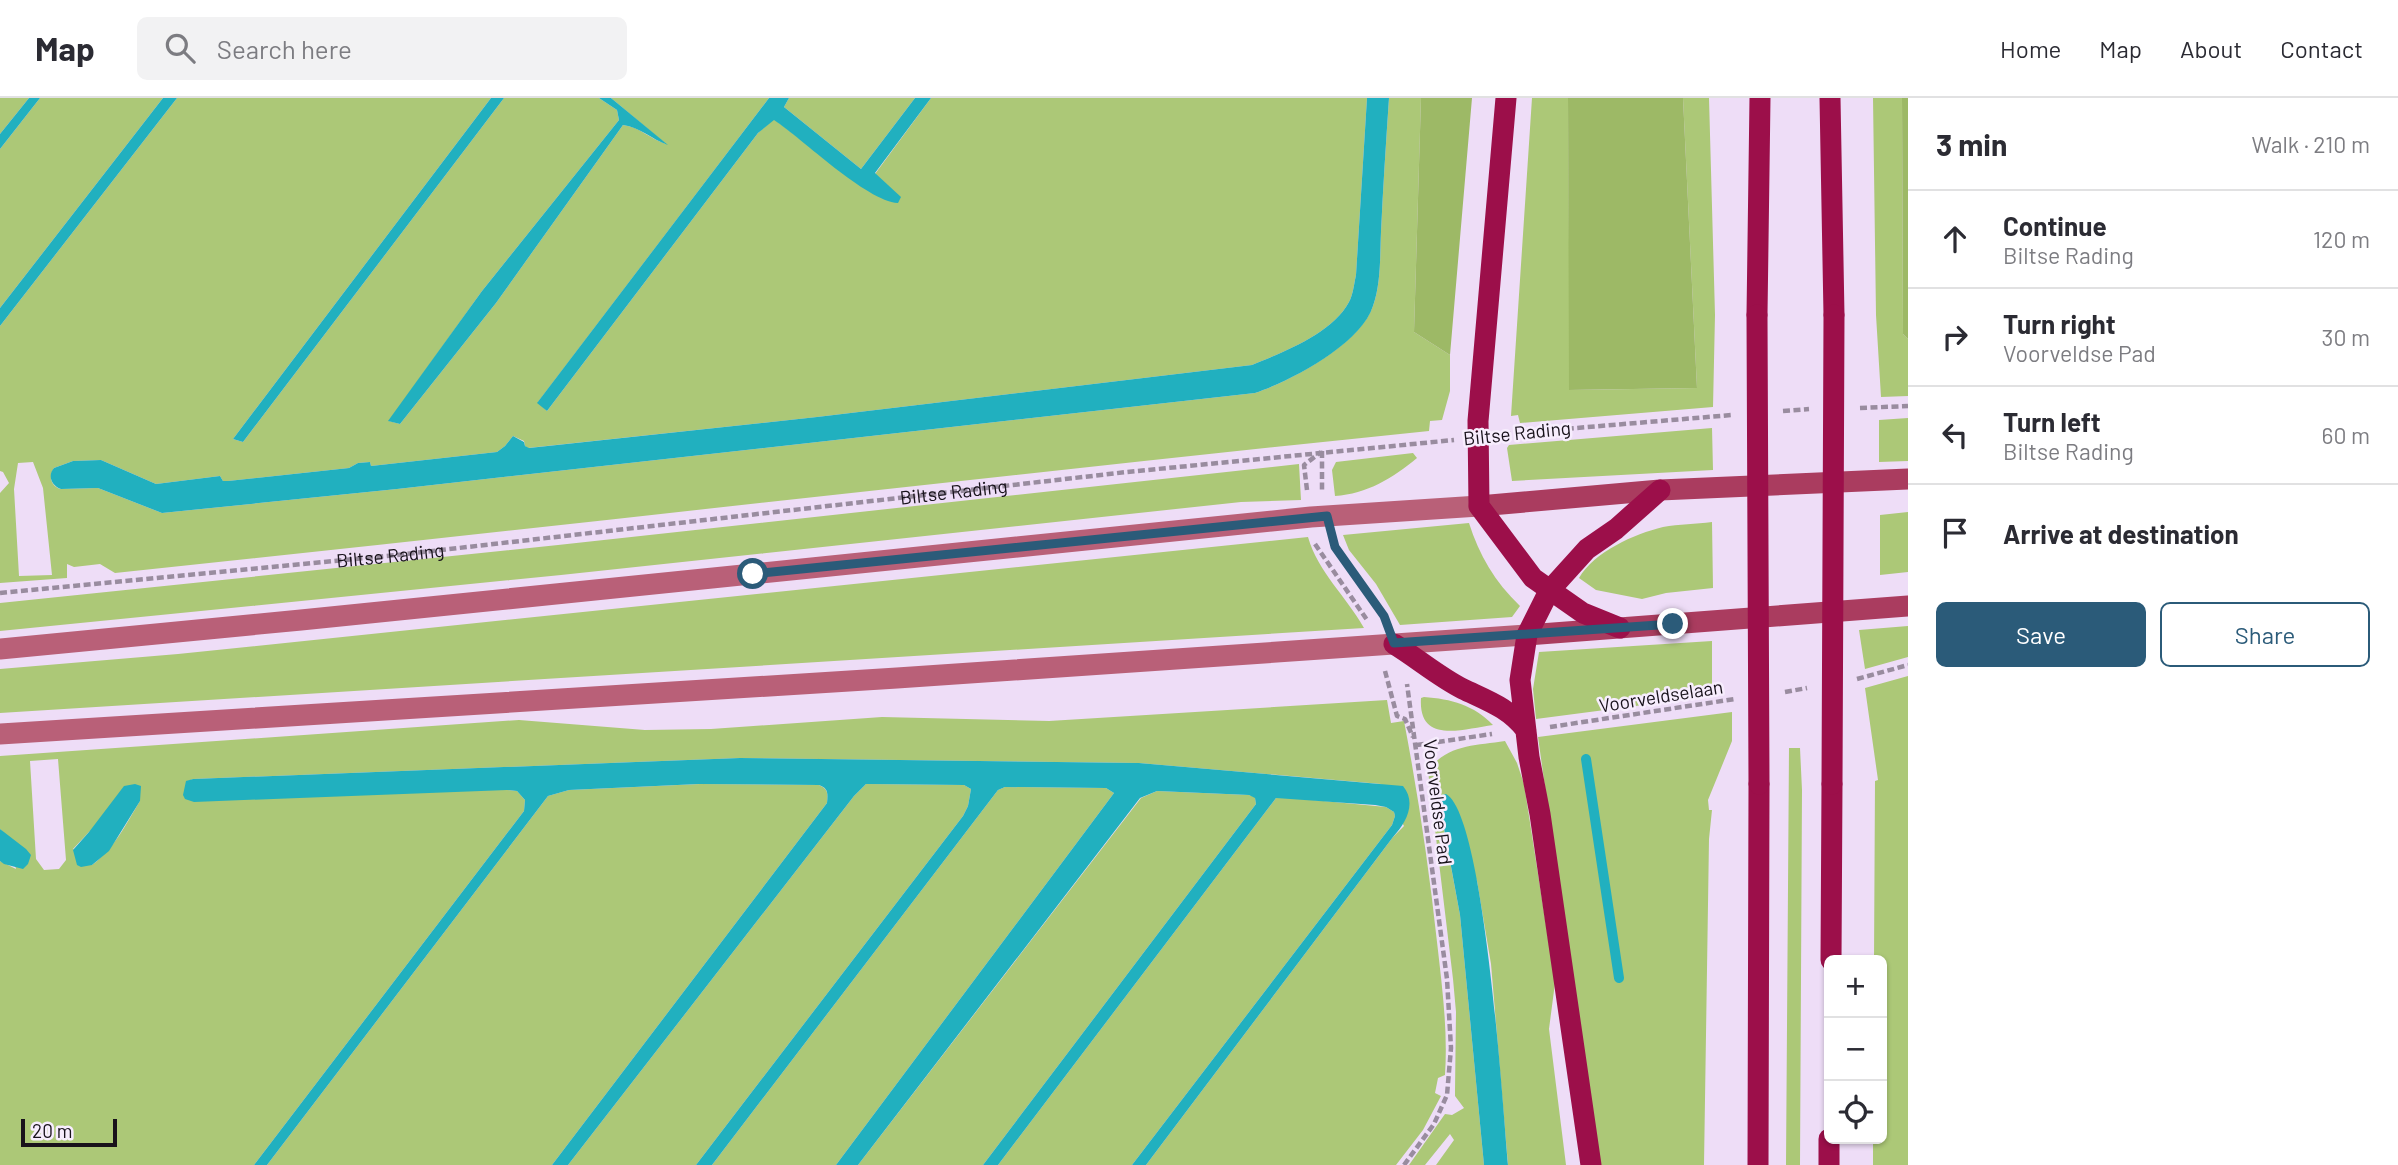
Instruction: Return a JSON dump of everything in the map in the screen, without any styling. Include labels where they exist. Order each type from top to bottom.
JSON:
[{"type":"highway","points":[[1506,98],[1478,437],[1479,506],[1533,578],[1583,613],[1620,628]]},
{"type":"highway","points":[[1758,1165],[1757,315],[1760,98]]},
{"type":"highway","points":[[1830,98],[1834,316],[1831,955]]},
{"type":"highway","points":[[1591,1165],[1520,680],[1527,635],[1549,591],[1587,549],[1616,529],[1660,490]]},
{"type":"highway","points":[[1386,644],[1462,688],[1482,696],[1514,716],[1526,730]]},
{"type":"highway","points":[[1829,1144],[1829,1165]]},
{"type":"main road","points":[[0,649],[1319,516],[1479,506],[1660,490],[1908,479]]},
{"type":"main road","points":[[0,734],[897,678],[1908,606]]},
{"type":"path","points":[[1857,408],[1908,406]]},
{"type":"path","points":[[1779,411],[1818,409]]},
{"type":"path","name":"Biltse Rading","points":[[0,593],[397,555],[1322,451],[1737,415]]},
{"type":"path","points":[[1322,451],[1304,465],[1319,516],[1315,545],[1371,627],[1386,644],[1397,716],[1405,719],[1417,745]]},
{"type":"path","name":"Voorveldse Pad","points":[[1322,451],[1322,497],[1319,516],[1335,547],[1384,616],[1386,644],[1407,686],[1447,979],[1451,1048],[1447,1095],[1434,1124],[1404,1165]]},
{"type":"path","points":[[1850,681],[1908,665]]},
{"type":"path","points":[[1783,692],[1811,688]]},
{"type":"path","name":"Voorveldselaan","points":[[1417,745],[1742,698]]},
{"type":"green space","points":[[0,98],[29,98],[0,134]]},
{"type":"green space","points":[[40,98],[163,98],[0,308],[0,149]]},
{"type":"green space","points":[[177,98],[491,98],[233,439],[243,442],[504,98],[599,98],[617,110],[619,120],[482,291],[389,421],[400,424],[496,303],[623,125],[635,128],[666,144],[611,98],[769,98],[538,402],[547,411],[758,133],[774,119],[860,185],[900,197],[875,174],[931,98],[1367,98],[1356,275],[1350,299],[1331,324],[1319,333],[1252,365],[817,417],[528,448],[524,441],[513,436],[497,452],[371,466],[370,462],[358,463],[349,468],[228,481],[223,481],[220,476],[156,484],[101,460],[73,461],[54,468],[51,477],[52,483],[60,489],[98,488],[162,513],[1255,393],[1287,380],[1323,359],[1354,334],[1366,320],[1376,297],[1379,279],[1389,98],[1421,98],[1414,332],[1450,355],[1450,391],[1442,420],[1430,421],[1429,431],[115,573],[100,564],[74,567],[67,564],[67,578],[0,583],[0,493],[9,483],[0,471],[0,326]],"holes":[[[33,462],[43,488],[52,575],[19,576],[14,489],[18,463]]]},
{"type":"green space","points":[[789,98],[915,98],[861,169],[784,107]]},
{"type":"green space","points":[[1421,98],[1472,98],[1450,355],[1414,332]]},
{"type":"green space","points":[[1532,98],[1568,98],[1570,390],[1697,388],[1683,98],[1709,98],[1715,315],[1713,407],[1520,423],[1518,415],[1511,416]]},
{"type":"green space","points":[[1568,98],[1683,98],[1697,388],[1569,390]]},
{"type":"green space","points":[[1873,98],[1902,98],[1903,334],[1908,339],[1908,396],[1881,397],[1876,315]]},
{"type":"green space","points":[[1902,98],[1908,98],[1908,339],[1903,334]]},
{"type":"green space","points":[[1908,418],[1908,461],[1879,462],[1879,420]]},
{"type":"green space","points":[[1712,428],[1713,470],[1512,481],[1507,448],[1509,445]]},
{"type":"green space","points":[[1413,453],[1417,458],[1389,478],[1358,492],[1335,496],[1332,470],[1336,462]]},
{"type":"green space","points":[[1299,464],[1301,500],[1241,502],[561,575],[0,631],[0,603]]},
{"type":"green space","points":[[1908,512],[1908,572],[1880,575],[1880,515]]},
{"type":"green space","points":[[1712,522],[1713,588],[1666,593],[1642,599],[1596,590],[1579,578],[1594,560],[1628,539],[1663,527]]},
{"type":"green space","points":[[1469,523],[1489,568],[1520,606],[1512,617],[1400,625],[1376,584],[1349,550],[1343,535]]},
{"type":"green space","points":[[1308,537],[1325,573],[1364,628],[0,713],[0,669],[178,654]]},
{"type":"green space","points":[[1908,626],[1908,657],[1865,669],[1859,630]]},
{"type":"green space","points":[[1712,641],[1712,696],[1536,719],[1533,689],[1539,652]]},
{"type":"green space","points":[[1908,676],[1908,1165],[1873,1165],[1873,1144],[1887,1144],[1887,955],[1874,955],[1875,781],[1878,780],[1865,688]]},
{"type":"green space","points":[[1421,698],[1462,704],[1478,712],[1493,725],[1456,731],[1435,728],[1427,723],[1422,713]]},
{"type":"green space","points":[[1387,700],[1391,723],[1404,721],[1430,887],[1444,1008],[1446,1058],[1445,1075],[1438,1078],[1435,1093],[1441,1096],[1423,1130],[1396,1165],[1146,1165],[1404,826],[1381,784],[1139,763],[740,758],[193,779],[186,782],[507,790],[517,791],[525,800],[524,811],[254,1165],[0,1165],[0,861],[16,869],[8,837],[0,829],[0,756],[519,720],[645,730],[711,729],[882,717],[1049,721]],"holes":[[[58,759],[66,860],[59,869],[44,870],[36,859],[30,761]],[[140,801],[113,844],[92,865],[73,849],[89,832]]]},
{"type":"green space","points":[[1732,712],[1732,741],[1708,800],[1709,810],[1712,810],[1709,839],[1704,1165],[1598,1165],[1538,737]]},
{"type":"green space","points":[[1505,741],[1524,784],[1555,983],[1549,1029],[1566,1165],[1508,1165],[1491,964],[1477,881],[1438,797],[1460,915],[1484,1165],[1436,1165],[1454,1140],[1450,1134],[1425,1165],[1409,1165],[1445,1114],[1452,1115],[1464,1108],[1455,1096],[1456,1012],[1428,771],[1453,751]]},
{"type":"green space","points":[[1789,748],[1800,748],[1802,790],[1800,1165],[1786,1165]]},
{"type":"green space","points":[[700,784],[819,785],[827,792],[827,803],[552,1165],[267,1165],[548,796],[569,790]]},
{"type":"green space","points":[[866,784],[964,785],[971,789],[963,816],[696,1165],[568,1165],[854,796]]},
{"type":"green space","points":[[1005,787],[1106,788],[1114,793],[836,1165],[712,1165],[998,790]]},
{"type":"green space","points":[[1157,791],[1249,795],[1255,797],[1256,804],[983,1165],[858,1165],[1141,798]]},
{"type":"green space","points":[[1276,798],[1386,807],[1394,812],[1395,816],[1392,825],[1132,1165],[998,1165]]},
{"type":"water","points":[[29,98],[40,98],[0,149],[0,134]]},
{"type":"water","points":[[163,98],[177,98],[0,326],[0,308]]},
{"type":"water","points":[[491,98],[504,98],[243,442],[233,439]]},
{"type":"water","points":[[599,98],[611,98],[668,145],[635,128],[623,125],[496,303],[400,424],[388,421],[482,291],[619,120],[617,110]]},
{"type":"water","points":[[769,98],[789,98],[784,107],[861,169],[915,98],[931,98],[875,173],[901,197],[898,203],[885,200],[852,181],[774,120],[758,133],[547,411],[537,403]]},
{"type":"water","points":[[1367,98],[1389,98],[1380,269],[1373,306],[1355,334],[1340,347],[1287,380],[1255,393],[162,513],[98,488],[61,489],[55,486],[52,480],[54,468],[73,461],[101,460],[156,484],[220,476],[223,481],[228,481],[349,468],[358,463],[370,462],[371,466],[497,452],[513,436],[529,448],[1252,365],[1319,333],[1331,324],[1350,299],[1356,275]]},
{"type":"water","points":[[740,758],[1139,763],[1403,786],[1407,792],[1409,806],[1406,819],[1398,831],[1146,1165],[1132,1165],[1392,825],[1394,812],[1375,805],[1276,798],[998,1165],[983,1165],[1256,804],[1255,798],[1249,795],[1157,791],[1140,798],[858,1165],[836,1165],[1114,793],[1106,788],[1005,787],[998,790],[712,1165],[696,1165],[963,816],[971,789],[964,785],[866,784],[568,1165],[552,1165],[827,803],[827,796],[826,789],[819,785],[699,784],[569,790],[548,796],[267,1165],[254,1165],[524,811],[525,800],[517,791],[507,790],[194,802],[185,799],[183,795],[186,781]]},
{"type":"water","points":[[124,786],[141,786],[140,801],[109,851],[92,865],[77,865],[73,850]]},
{"type":"water","points":[[1446,794],[1460,814],[1481,906],[1490,967],[1508,1165],[1484,1165],[1460,915],[1438,796]]},
{"type":"water","points":[[0,829],[31,855],[23,869],[0,861]]},
{"type":"waterway","points":[[1586,759],[1619,978]]},
{"type":"route","points":[[753,574],[1327,516],[1335,547],[1384,616],[1394,643],[1673,624]]}]
